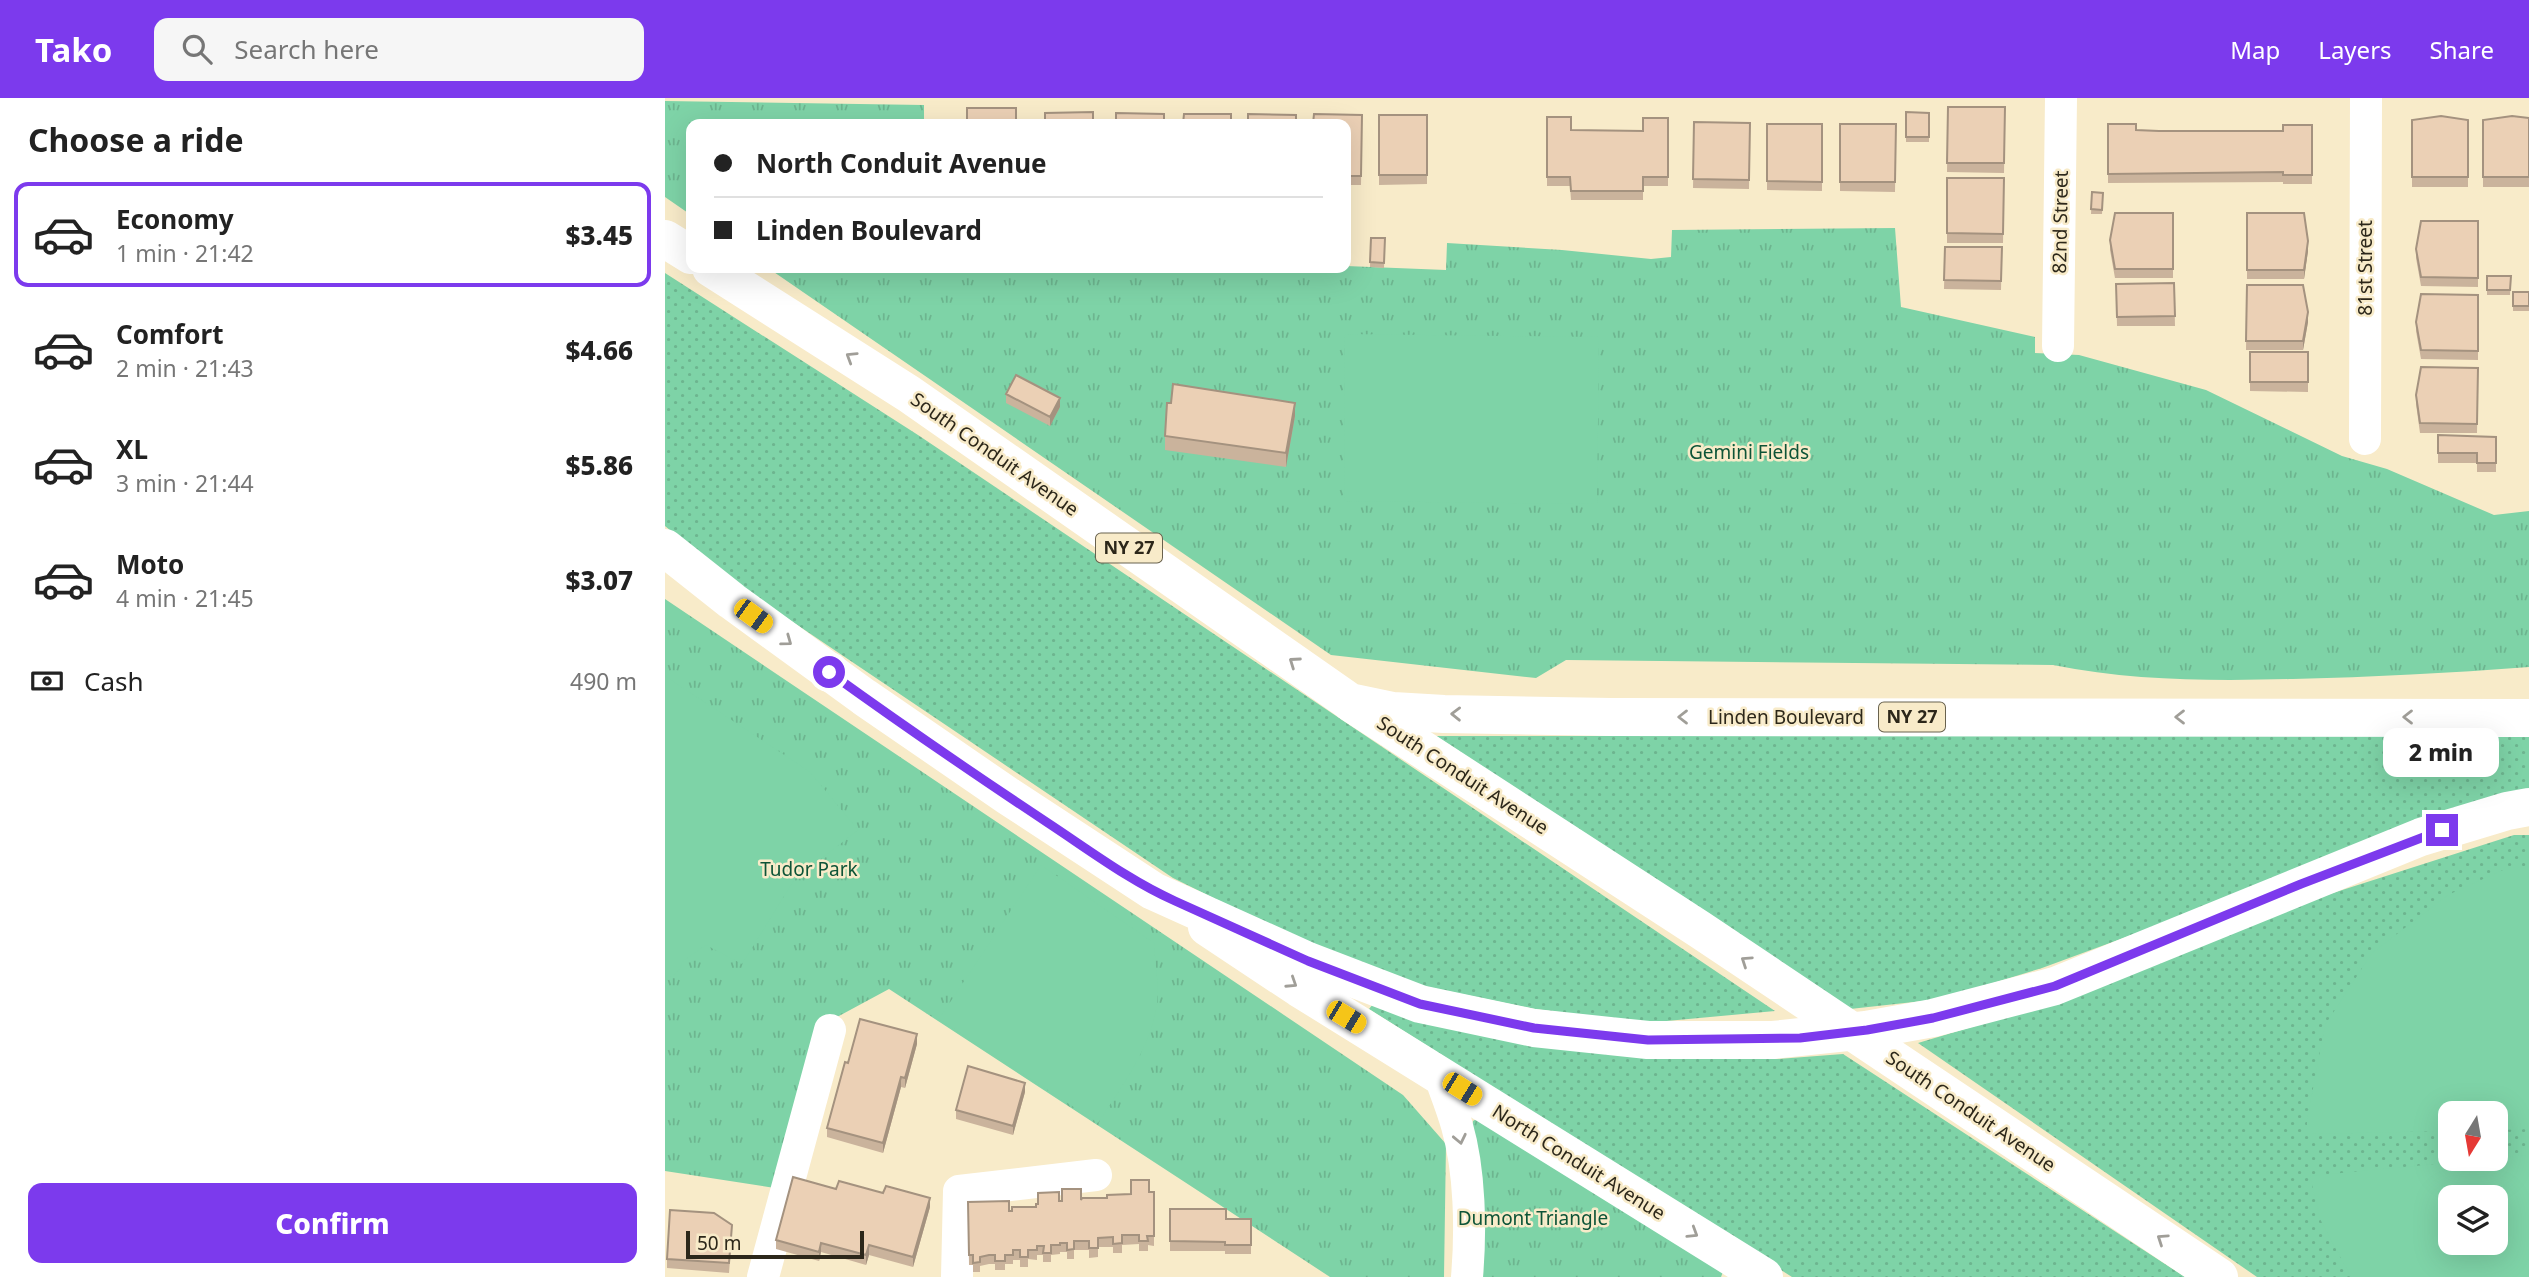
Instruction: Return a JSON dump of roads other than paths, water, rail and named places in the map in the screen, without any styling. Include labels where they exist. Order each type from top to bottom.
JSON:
[{"type":"main road","points":[[665,239],[686,253]]},
{"type":"main road","name":"South Conduit Avenue","points":[[719,273],[909,394],[1350,702],[1699,929],[2219,1277]]},
{"type":"main road","name":"North Conduit Avenue","points":[[665,548],[732,601],[937,748],[1299,988],[1764,1277]]},
{"type":"main road","name":"Linden Boulevard","points":[[1350,702],[1393,711],[1597,716],[2529,718]]},
{"type":"main road","points":[[1153,891],[1308,961],[1420,1004],[1534,1028],[1648,1040],[1773,1040],[1867,1030],[1933,1018],[2055,986],[2421,837],[2521,810]]},
{"type":"street","name":"82nd Street","points":[[2058,346],[2061,98]]},
{"type":"street","name":"81st Street","points":[[2365,439],[2366,98]]},
{"type":"street","name":"North Conduit Avenue","points":[[665,563],[732,601]]},
{"type":"street","name":"Linden Boulevard","points":[[2476,718],[2529,708]]},
{"type":"street","points":[[763,1277],[830,1030]]},
{"type":"street","points":[[1439,1074],[1458,1127],[1466,1167],[1469,1250],[1467,1277]]},
{"type":"street","points":[[957,1277],[958,1191],[1095,1175]]},
{"type":"park label","name":"Gemini Fields","points":[[1749,452]]},
{"type":"park label","name":"Tudor Park","points":[[809,869]]},
{"type":"park label","name":"Dumont Triangle","points":[[1533,1218]]}]
